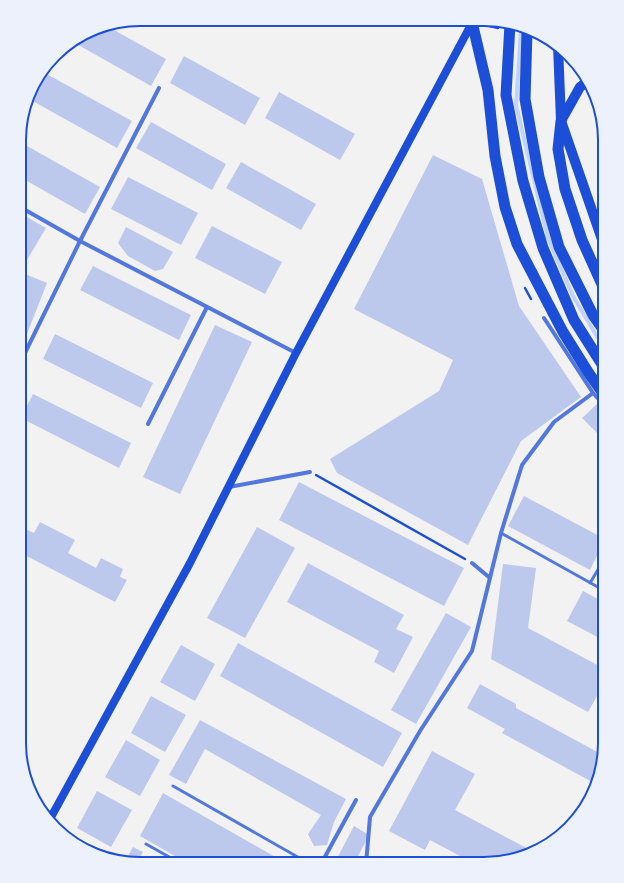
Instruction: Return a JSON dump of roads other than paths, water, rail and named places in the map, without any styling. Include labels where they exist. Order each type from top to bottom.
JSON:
[{"type":"highway","points":[[474,26],[488,90],[495,156],[502,192],[505,207],[517,244],[563,332],[598,386]]},
{"type":"highway","points":[[510,29],[506,95],[523,181],[543,248],[574,320],[598,358]]},
{"type":"highway","points":[[527,35],[525,99],[539,177],[559,247],[598,322]]},
{"type":"highway","points":[[561,121],[558,149],[565,189],[582,240],[598,275]]},
{"type":"main road","points":[[52,815],[190,563],[296,353],[470,26]]},
{"type":"main road","points":[[558,54],[561,121],[598,228]]},
{"type":"main road","points":[[561,121],[580,87],[583,85]]},
{"type":"street","points":[[26,351],[80,241],[159,88]]},
{"type":"street","points":[[26,210],[80,241],[296,353]]},
{"type":"street","points":[[148,424],[207,307]]},
{"type":"street","points":[[544,318],[598,398]]},
{"type":"street","points":[[367,857],[370,817],[420,731],[472,651],[501,533],[522,465],[554,422],[593,393]]},
{"type":"street","points":[[229,488],[310,472]]},
{"type":"street","points":[[472,563],[490,578]]},
{"type":"street","points":[[325,857],[356,800]]},
{"type":"lane","points":[[501,533],[598,587]]},
{"type":"lane","points":[[590,583],[598,570]]},
{"type":"lane","points":[[173,786],[298,857]]},
{"type":"lane","points":[[146,844],[169,857]]},
{"type":"waterway","points":[[521,32],[516,105],[548,238],[573,296],[598,338]]}]
